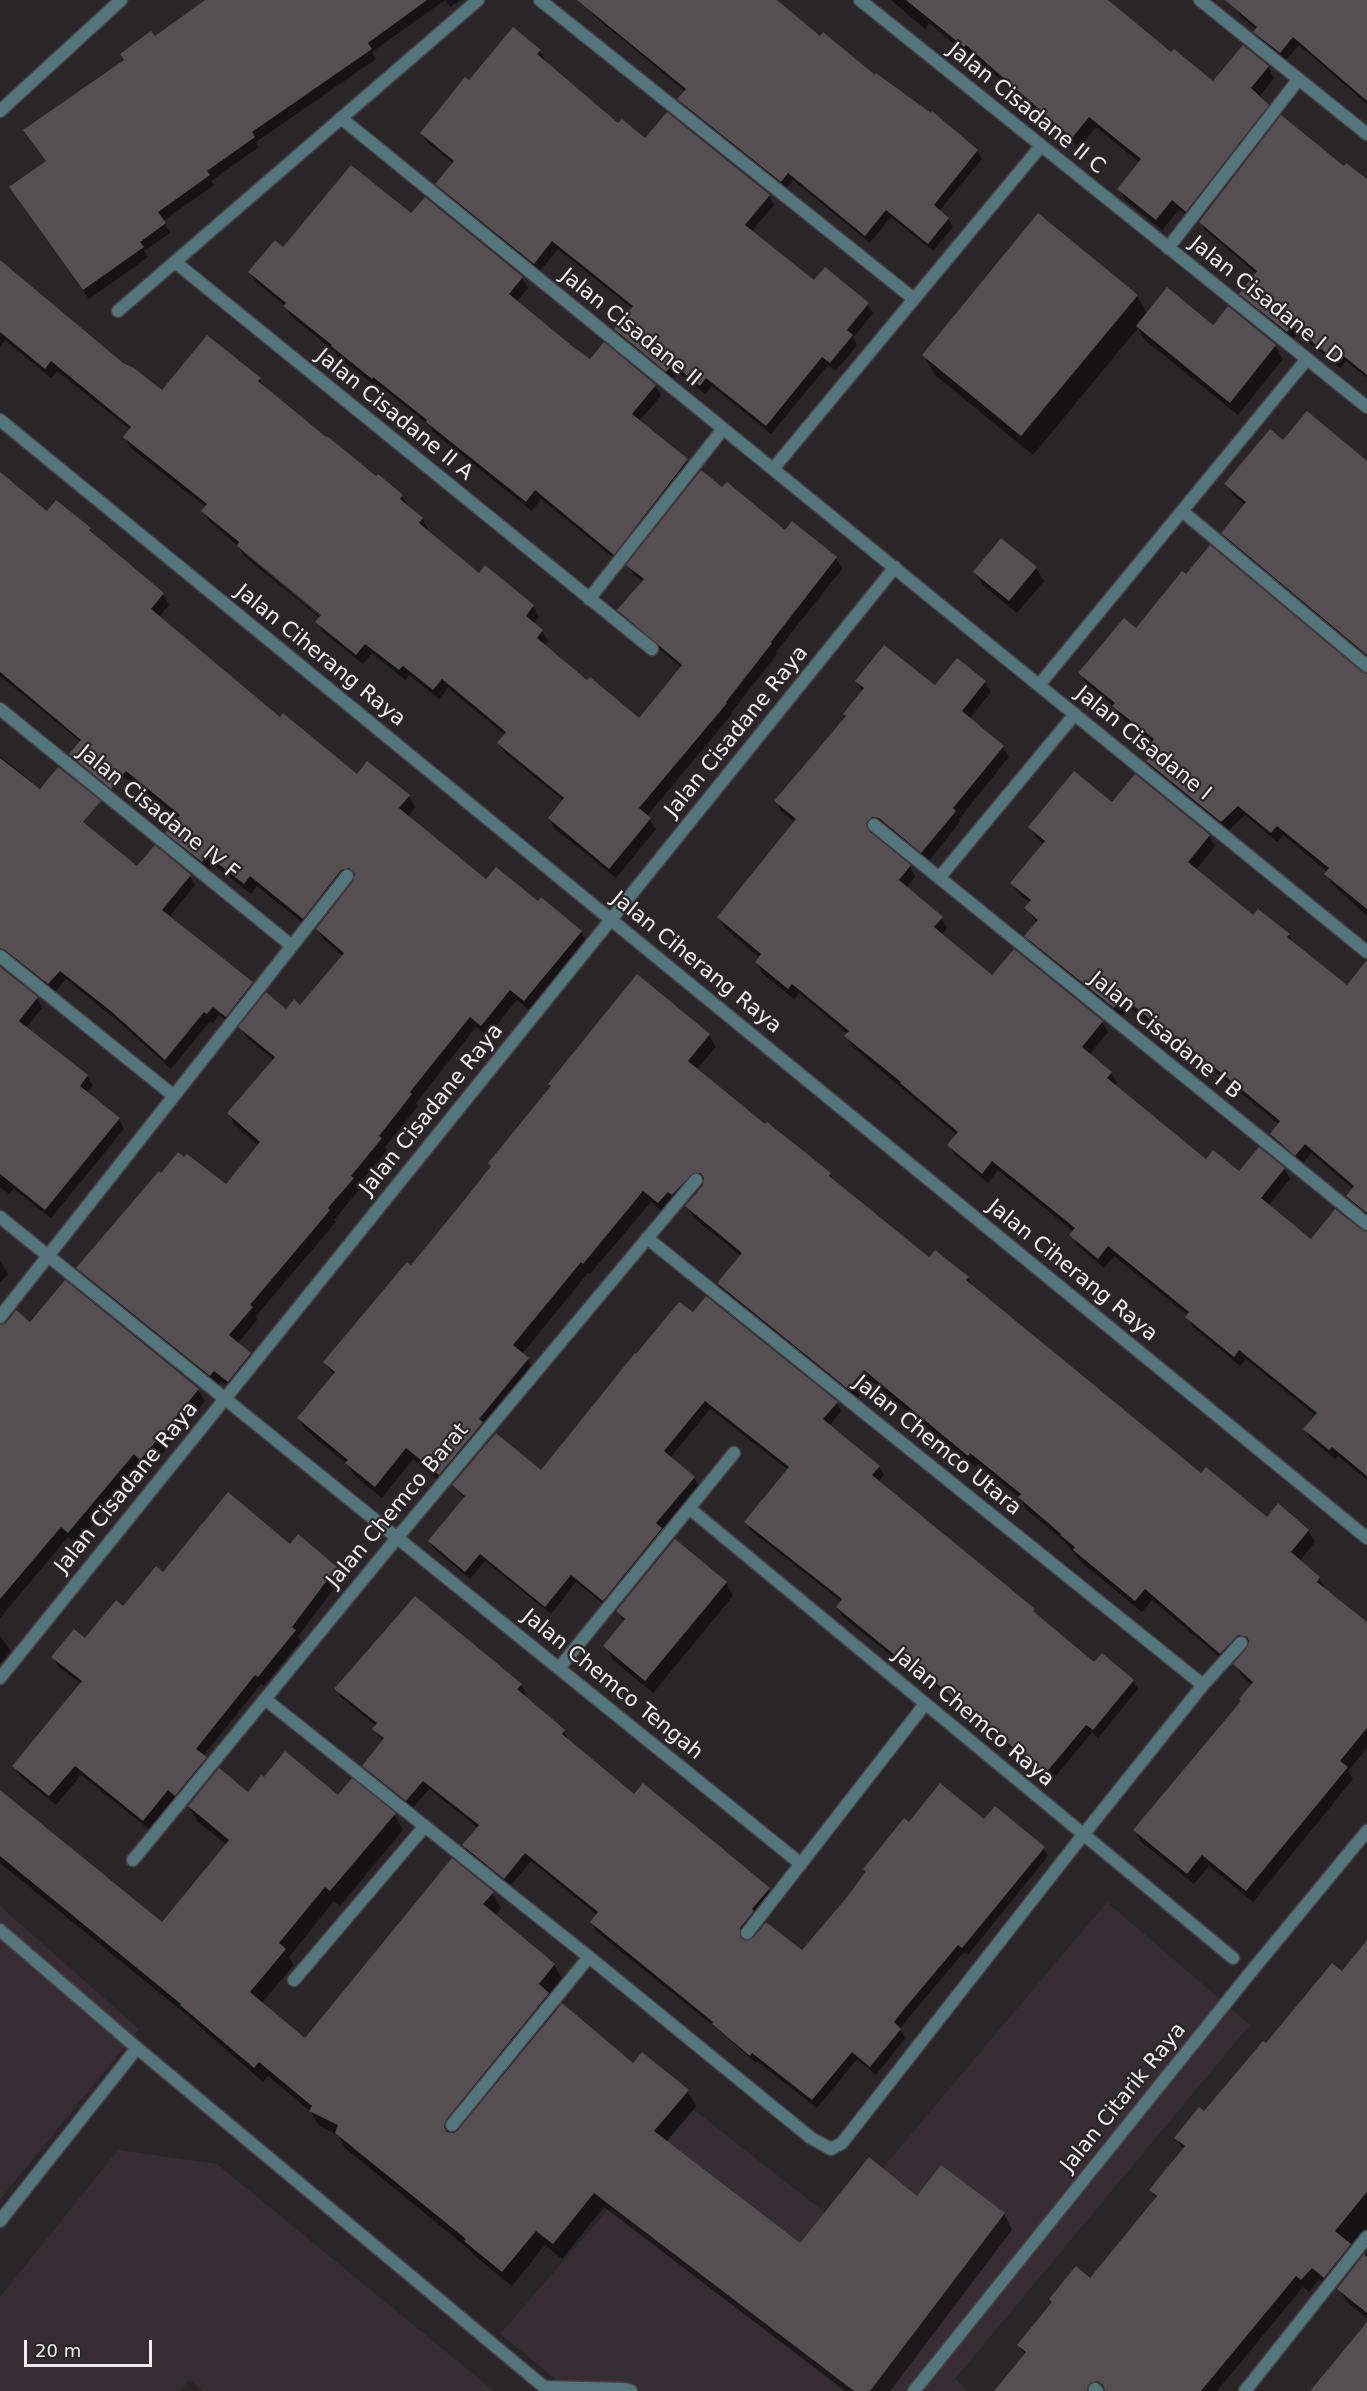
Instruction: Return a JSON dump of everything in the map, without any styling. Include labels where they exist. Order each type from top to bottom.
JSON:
[{"type":"street","points":[[0,111],[121,0]]},
{"type":"street","points":[[118,311],[478,0]]},
{"type":"street","points":[[540,0],[914,299]]},
{"type":"street","name":"Jalan Cisadane II C","points":[[860,0],[1168,248]]},
{"type":"street","points":[[1200,0],[1367,134]]},
{"type":"street","points":[[1168,248],[1298,80]]},
{"type":"street","name":"Jalan Cisadane II","points":[[341,118],[895,567]]},
{"type":"street","points":[[773,469],[1041,146]]},
{"type":"street","name":"Jalan Cisadane I D","points":[[1168,248],[1367,407]]},
{"type":"street","name":"Jalan Cisadane II A","points":[[175,262],[652,649]]},
{"type":"street","points":[[1039,685],[1307,358]]},
{"type":"street","name":"Jalan Ciherang Raya","points":[[0,420],[1367,1538]]},
{"type":"street","points":[[589,599],[723,429]]},
{"type":"street","points":[[1182,511],[1367,666]]},
{"type":"street","name":"Jalan Cisadane Raya","points":[[0,1678],[895,567]]},
{"type":"street","name":"Jalan Cisadane I","points":[[895,567],[1367,952]]},
{"type":"street","name":"Jalan Cisadane IV F","points":[[0,709],[292,946]]},
{"type":"street","points":[[939,878],[1076,714]]},
{"type":"street","name":"Jalan Cisadane I B","points":[[873,825],[1367,1224]]},
{"type":"street","points":[[0,1317],[347,876]]},
{"type":"street","points":[[0,956],[174,1096]]},
{"type":"street","name":"Jalan Chemco Barat","points":[[133,1860],[397,1538],[696,1180]]},
{"type":"street","name":"Jalan Chemco Tengah","points":[[0,1217],[801,1864]]},
{"type":"street","name":"Jalan Chemco Utara","points":[[647,1238],[1203,1685]]},
{"type":"street","points":[[559,1668],[734,1453]]},
{"type":"street","name":"Jalan Chemco Raya","points":[[689,1508],[1233,1958]]},
{"type":"street","points":[[265,1699],[589,1957],[811,2138],[831,2149],[842,2143],[1083,1834],[1203,1685],[1240,1643]]},
{"type":"street","points":[[747,1933],[925,1704]]},
{"type":"street","points":[[294,1980],[425,1826]]},
{"type":"street","name":"Jalan Citarik Raya","points":[[914,2391],[1367,1831]]},
{"type":"street","points":[[0,1930],[136,2048],[546,2389],[625,2389],[631,2391]]},
{"type":"street","points":[[452,2125],[589,1957]]},
{"type":"street","points":[[0,2221],[136,2048]]},
{"type":"street","points":[[1245,2391],[1367,2237]]},
{"type":"shaded area","points":[[1107,1902],[1250,2025],[955,2379],[968,2391],[570,2391],[500,2334],[694,2110],[837,2222]]},
{"type":"shaded area","points":[[0,1906],[139,2029],[0,2200]]},
{"type":"shaded area","points":[[118,2150],[217,2164],[494,2391],[203,2391],[189,2380],[180,2391],[0,2391],[0,2297]]},
{"type":"building","points":[[205,0],[427,0],[368,43],[372,49],[252,132],[255,137],[207,171],[210,175],[158,212],[166,223],[140,242],[144,247],[83,290],[9,187],[46,161],[23,130],[124,60],[120,54],[151,31],[155,36]]},
{"type":"building","points":[[577,0],[777,0],[820,36],[823,32],[875,75],[876,73],[931,113],[932,111],[978,150],[934,205],[949,218],[928,244],[886,210],[865,236],[788,173],[781,182],[677,99],[686,89]]},
{"type":"building","points":[[906,0],[1108,0],[1171,52],[1174,49],[1213,81],[1243,45],[1269,66],[1251,88],[1269,105],[1186,212],[1172,200],[1156,220],[1117,189],[1141,159],[1089,117],[1072,138],[966,45],[964,47]]},
{"type":"building","points":[[1225,0],[1367,0],[1367,101],[1293,37],[1280,53],[1253,32],[1257,27]]},
{"type":"building","points":[[513,27],[541,50],[537,54],[618,123],[622,119],[645,138],[667,112],[770,195],[745,225],[814,280],[825,267],[869,303],[847,330],[853,335],[830,363],[822,357],[766,426],[706,378],[700,386],[673,364],[666,372],[614,329],[633,306],[552,241],[534,264],[435,184],[454,161],[420,133],[465,77],[469,80]]},
{"type":"building","points":[[1281,115],[1344,166],[1346,163],[1367,179],[1367,375],[1340,353],[1335,360],[1292,326],[1287,332],[1239,294],[1257,271],[1199,222]]},
{"type":"building","points":[[351,165],[411,213],[425,197],[523,277],[509,294],[590,359],[604,342],[656,385],[632,414],[688,459],[614,555],[535,490],[526,502],[426,422],[427,420],[331,346],[283,306],[286,303],[248,272],[275,240],[283,247]]},
{"type":"building","points":[[1038,213],[1138,295],[1021,436],[922,355]]},
{"type":"building","points":[[0,260],[123,363],[134,368],[162,390],[207,335],[261,378],[258,381],[326,437],[403,495],[400,499],[423,518],[419,523],[479,573],[485,565],[534,605],[526,616],[543,630],[537,638],[587,680],[590,677],[639,718],[682,665],[617,610],[644,579],[626,565],[701,470],[722,487],[727,482],[785,530],[792,521],[837,557],[727,703],[639,808],[651,818],[609,869],[548,818],[564,798],[497,743],[506,732],[442,679],[433,690],[403,666],[399,670],[365,644],[356,655],[315,622],[321,615],[237,546],[239,542],[201,511],[207,504],[123,437],[131,427],[51,361],[45,369],[0,332]]},
{"type":"building","points":[[1167,287],[1213,325],[1228,306],[1276,345],[1230,403],[1136,326]]},
{"type":"building","points":[[1307,411],[1367,461],[1367,655],[1221,533],[1246,502],[1224,484],[1270,429],[1283,440]]},
{"type":"building","points":[[0,472],[47,511],[56,500],[91,528],[89,530],[164,593],[151,609],[280,717],[283,713],[357,774],[367,761],[410,795],[399,808],[486,879],[496,867],[538,901],[541,897],[582,931],[524,1001],[510,990],[481,1026],[470,1017],[410,1092],[412,1094],[379,1136],[382,1138],[351,1176],[354,1178],[250,1305],[253,1307],[229,1335],[251,1353],[228,1382],[214,1371],[210,1376],[76,1268],[178,1152],[184,1157],[187,1154],[226,1184],[260,1142],[227,1113],[275,1057],[238,1027],[266,992],[286,1009],[294,999],[300,1005],[344,953],[316,929],[353,881],[355,874],[349,868],[341,870],[303,919],[250,876],[244,884],[207,855],[202,862],[165,833],[180,815],[126,771],[111,789],[69,754],[81,740],[0,672]]},
{"type":"building","points":[[1001,538],[1037,567],[1009,601],[973,572]]},
{"type":"building","points":[[1210,545],[1367,674],[1367,909],[1324,874],[1329,868],[1277,826],[1271,833],[1238,806],[1221,822],[1146,761],[1157,748],[1151,743],[1154,739],[1112,706],[1115,703],[1078,673],[1124,618],[1136,628],[1182,571],[1186,574]]},
{"type":"building","points":[[884,645],[935,685],[957,658],[986,681],[962,711],[1004,746],[953,808],[956,811],[921,853],[879,818],[872,817],[866,823],[869,831],[911,865],[899,880],[943,917],[934,927],[992,975],[1014,949],[1103,1021],[1082,1047],[1112,1072],[1107,1078],[1206,1159],[1213,1150],[1239,1171],[1259,1147],[1285,1168],[1261,1198],[1311,1239],[1335,1209],[1367,1232],[1367,1476],[1332,1447],[1329,1450],[1303,1429],[1317,1413],[1239,1350],[1234,1357],[1185,1317],[1189,1312],[1108,1246],[1098,1259],[1069,1235],[1075,1228],[992,1161],[982,1174],[947,1145],[958,1132],[844,1036],[849,1031],[792,984],[788,989],[755,962],[761,954],[717,917],[796,819],[774,801],[846,716],[843,714],[864,688],[855,681]]},
{"type":"building","points":[[0,758],[40,789],[58,767],[101,801],[83,822],[137,866],[155,845],[191,875],[162,910],[253,982],[226,1017],[213,1007],[207,1014],[204,1012],[165,1060],[112,1012],[60,971],[48,984],[0,948]]},
{"type":"building","points":[[1074,771],[1112,802],[1135,774],[1210,835],[1188,862],[1253,915],[1258,909],[1290,934],[1287,937],[1347,985],[1367,960],[1367,1213],[1346,1196],[1354,1186],[1305,1144],[1295,1156],[1270,1134],[1280,1121],[1176,1036],[1173,1038],[1123,997],[1114,1008],[1024,936],[1038,920],[1024,908],[1031,900],[1010,883],[1045,841],[1028,827]]},
{"type":"building","points":[[0,967],[38,997],[19,1021],[88,1075],[80,1086],[120,1118],[45,1210],[0,1174]]},
{"type":"building","points":[[637,974],[710,1034],[688,1061],[765,1124],[767,1122],[831,1173],[829,1176],[929,1257],[935,1250],[969,1277],[966,1280],[1201,1473],[1206,1467],[1267,1517],[1278,1503],[1309,1530],[1291,1552],[1320,1577],[1317,1582],[1367,1622],[1367,1728],[1340,1761],[1348,1767],[1246,1891],[1202,1855],[1187,1874],[1133,1830],[1241,1701],[1239,1699],[1253,1682],[1233,1664],[1247,1648],[1249,1641],[1247,1637],[1238,1635],[1220,1654],[1145,1589],[1135,1601],[1073,1550],[1075,1547],[1018,1497],[1021,1494],[970,1453],[968,1456],[864,1370],[848,1389],[717,1283],[742,1253],[685,1206],[703,1185],[704,1178],[701,1173],[693,1173],[672,1195],[668,1192],[658,1203],[643,1191],[583,1264],[581,1262],[513,1345],[529,1358],[479,1419],[483,1422],[439,1475],[406,1448],[375,1487],[345,1463],[348,1460],[297,1418],[335,1372],[323,1362],[407,1262],[411,1265],[466,1198],[491,1166],[488,1163],[551,1086],[548,1084]]},
{"type":"building","points":[[65,1280],[199,1389],[140,1460],[134,1454],[68,1533],[61,1527],[0,1599],[0,1325],[6,1323],[16,1310],[30,1322]]},
{"type":"building","points":[[706,1296],[838,1402],[823,1419],[880,1466],[872,1475],[1035,1609],[1033,1611],[1094,1662],[1102,1653],[1134,1680],[1093,1730],[1086,1725],[1045,1774],[906,1658],[903,1662],[836,1607],[842,1599],[744,1522],[789,1467],[705,1401],[664,1451],[695,1477],[656,1523],[662,1528],[603,1601],[571,1575],[545,1607],[480,1554],[465,1572],[428,1541],[465,1496],[452,1485],[496,1433],[541,1470],[679,1302],[693,1312]]},
{"type":"building","points":[[228,1492],[290,1544],[298,1534],[337,1567],[292,1627],[296,1630],[258,1677],[255,1675],[196,1749],[207,1757],[175,1796],[168,1790],[143,1821],[75,1766],[49,1796],[12,1766],[82,1681],[51,1657],[74,1629],[85,1638],[116,1600],[123,1606],[156,1566],[163,1572]]},
{"type":"building","points":[[675,1539],[727,1582],[645,1681],[603,1646],[625,1619],[616,1611]]},
{"type":"building","points":[[415,1596],[522,1684],[517,1689],[565,1730],[562,1734],[634,1794],[643,1783],[770,1888],[740,1928],[740,1937],[745,1941],[753,1938],[766,1922],[802,1950],[847,1897],[866,1871],[863,1869],[904,1818],[909,1822],[940,1783],[984,1819],[995,1806],[1045,1847],[962,1948],[958,1945],[905,2008],[894,2022],[901,2029],[870,2067],[852,2052],[812,2100],[752,2053],[750,2056],[712,2024],[713,2022],[590,1922],[598,1912],[525,1853],[504,1879],[462,1845],[479,1825],[423,1781],[406,1801],[362,1766],[384,1738],[372,1729],[377,1723],[334,1689]]},
{"type":"building","points":[[285,1751],[338,1795],[352,1778],[396,1813],[330,1891],[325,1887],[279,1943],[286,1949],[250,1992],[305,2038],[452,1858],[494,1892],[483,1904],[555,1964],[539,1984],[549,1993],[446,2120],[444,2127],[447,2132],[454,2133],[458,2130],[562,2003],[633,2063],[642,2052],[689,2090],[654,2131],[800,2243],[869,2157],[917,2196],[941,2165],[1005,2213],[870,2391],[854,2391],[594,2193],[553,2244],[536,2231],[502,2272],[464,2241],[466,2239],[335,2133],[338,2125],[309,2111],[312,2106],[259,2062],[254,2068],[181,2004],[0,1856],[0,1790],[162,1922],[229,1840],[188,1806],[219,1768],[248,1792],[261,1775],[264,1777]]},
{"type":"building","points":[[1367,1940],[1367,2192],[1335,2231],[1351,2244],[1324,2278],[1312,2268],[1301,2280],[1296,2276],[1201,2391],[1105,2391],[1103,2385],[1097,2381],[1089,2384],[1087,2391],[994,2391],[1026,2352],[1017,2345],[1052,2302],[1049,2299],[1076,2266],[1090,2278],[1157,2196],[1149,2190],[1185,2146],[1174,2138],[1199,2107],[1204,2111],[1263,2041],[1266,2043],[1332,1963],[1342,1971]]},
{"type":"building","points":[[1364,2254],[1367,2257],[1367,2313],[1337,2289]]},
{"type":"building","points":[[1367,2322],[1367,2391],[1310,2391]]}]
